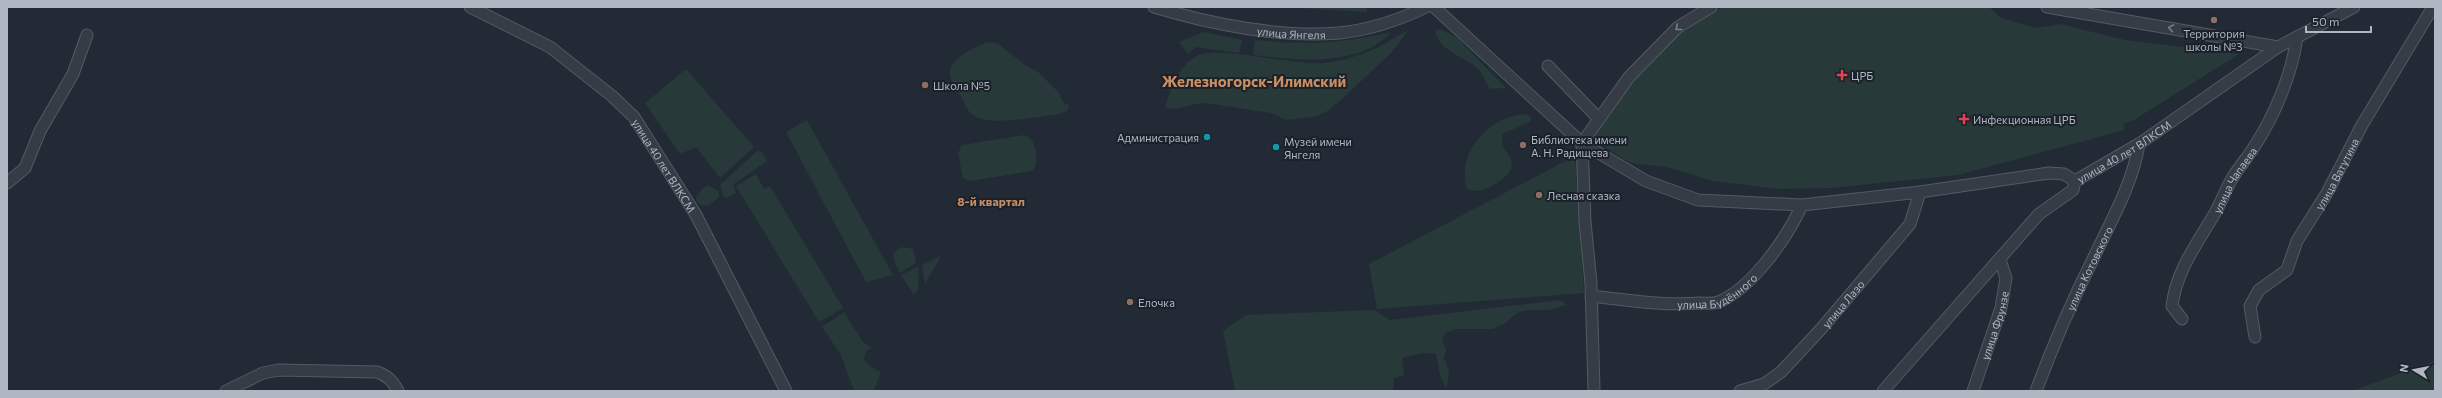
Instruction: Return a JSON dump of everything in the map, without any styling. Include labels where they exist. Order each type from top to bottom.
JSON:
[{"type":"street","name":"улица 40 лет ВЛКСМ","points":[[470,7],[550,47],[612,96],[634,117],[696,215],[786,391]]},
{"type":"street","name":"улица Янгеля","points":[[1154,7],[1231,25],[1305,33],[1339,33],[1372,26],[1409,15],[1426,7]]},
{"type":"street","points":[[1434,7],[1582,143],[1646,181],[1698,200],[1802,205],[1920,192],[2049,173],[2064,174],[2075,181]]},
{"type":"street","points":[[1594,391],[1591,296],[1585,222],[1582,143],[1629,77],[1678,27],[1711,7]]},
{"type":"street","points":[[2046,7],[2278,47]]},
{"type":"street","name":"улица 40 лет ВЛКСМ","points":[[1883,391],[2039,214],[2073,190],[2075,181],[2139,144],[2278,47],[2354,7]]},
{"type":"street","name":"улица Ватутина","points":[[2255,337],[2250,306],[2258,290],[2287,270],[2296,241],[2327,193],[2362,125],[2433,7]]},
{"type":"street","points":[[7,183],[25,168],[40,131],[73,74],[87,35]]},
{"type":"street","name":"улица Чапаева","points":[[2182,319],[2172,306],[2174,288],[2198,239],[2216,212],[2233,177],[2254,147],[2272,114],[2294,58],[2297,37]]},
{"type":"street","points":[[1548,66],[1599,119]]},
{"type":"street","name":"улица Котовского","points":[[2036,391],[2055,337],[2115,212],[2136,162],[2139,144]]},
{"type":"street","name":"улица Лазо","points":[[1740,391],[1764,384],[1781,372],[1821,330],[1910,224],[1920,192]]},
{"type":"street","name":"улица Будённого","points":[[1591,296],[1676,305],[1717,302],[1732,294],[1772,257],[1793,227],[1802,205]]},
{"type":"street","name":"улица Фрунзе","points":[[1973,391],[2001,308],[2006,278],[2000,260]]},
{"type":"street","points":[[226,391],[263,372],[278,370],[377,372],[385,375],[394,384],[398,391]]},
{"type":"shaded area","points":[[1279,7],[1366,7],[1367,12]]},
{"type":"shaded area","points":[[1722,7],[1989,7],[2001,18],[2036,28],[2060,24],[2125,40],[2239,54],[2134,120],[2123,124],[2125,130],[1958,175],[1831,188],[1779,189],[1713,181],[1667,167],[1630,163],[1605,147],[1592,133],[1644,69],[1685,28]]},
{"type":"shaded area","points":[[1440,29],[1457,38],[1506,88],[1490,89],[1479,70],[1442,45],[1435,32]]},
{"type":"shaded area","points":[[1408,31],[1391,53],[1341,100],[1326,112],[1313,117],[1287,120],[1271,113],[1206,103],[1180,108],[1165,108],[1169,94],[1179,73],[1189,61],[1195,57],[1205,54],[1220,53],[1294,62],[1324,63],[1365,53]]},
{"type":"shaded area","points":[[1204,32],[1242,40],[1239,53],[1196,47],[1188,54],[1179,42]]},
{"type":"shaded area","points":[[1391,32],[1378,44],[1345,56],[1326,59],[1288,59],[1253,55],[1255,40],[1308,43],[1355,39]]},
{"type":"shaded area","points":[[988,42],[997,43],[1025,65],[1038,72],[1058,92],[1064,103],[1069,105],[1067,111],[1059,114],[1007,121],[987,120],[976,117],[970,113],[952,82],[950,70],[957,59],[963,54]]},
{"type":"shaded area","points":[[686,69],[754,147],[720,178],[696,147],[680,154],[645,103]]},
{"type":"shaded area","points":[[1526,114],[1531,118],[1530,122],[1502,134],[1503,145],[1510,157],[1512,165],[1508,173],[1494,185],[1483,190],[1478,191],[1467,189],[1465,175],[1467,162],[1471,149],[1479,138],[1500,121],[1513,116]]},
{"type":"shaded area","points":[[807,120],[893,275],[866,282],[786,132]]},
{"type":"shaded area","points":[[1024,135],[1032,140],[1036,151],[1036,162],[1032,171],[970,181],[963,178],[958,153],[962,145]]},
{"type":"shaded area","points":[[757,151],[762,152],[767,161],[733,185],[736,193],[726,198],[723,196],[720,185]]},
{"type":"shaded area","name":"Лесная сказка","points":[[1575,156],[1584,293],[1377,309],[1369,264]]},
{"type":"shaded area","points":[[756,174],[764,189],[770,186],[843,308],[819,322],[736,186]]},
{"type":"shaded area","points":[[708,185],[719,191],[719,197],[709,205],[702,206],[697,202],[696,197],[702,189]]},
{"type":"shaded area","points":[[903,247],[913,249],[916,263],[900,273],[894,261],[894,254],[895,251]]},
{"type":"shaded area","points":[[941,256],[925,284],[922,265]]},
{"type":"shaded area","points":[[919,266],[918,289],[914,295],[901,275]]},
{"type":"shaded area","points":[[1560,300],[1567,305],[1548,310],[1527,310],[1517,313],[1504,324],[1493,329],[1456,329],[1445,333],[1442,340],[1446,350],[1444,359],[1449,373],[1446,388],[1440,375],[1436,354],[1423,353],[1402,358],[1404,375],[1394,378],[1393,391],[1235,391],[1223,331],[1246,315],[1374,310],[1390,320]]},
{"type":"shaded area","points":[[844,312],[863,342],[872,348],[866,351],[864,359],[871,367],[881,372],[874,391],[854,391],[841,355],[822,327]]},
{"type":"shaded area","points":[[2435,361],[2435,391],[2354,391],[2360,388]]},
{"type":"place","name":"Территория школы №3","points":[[2214,20]]},
{"type":"place","name":"ЦРБ","points":[[1842,75]]},
{"type":"place","name":"Школа №5","points":[[925,85]]},
{"type":"place","name":"Инфекционная ЦРБ","points":[[1964,119]]},
{"type":"place","name":"Администрация","points":[[1207,137]]},
{"type":"place","name":"Библиотека имени А. Н. Радищева","points":[[1523,145]]},
{"type":"place","name":"Музей имени Янгеля","points":[[1276,147]]},
{"type":"place","name":"Лесная сказка","points":[[1539,195]]},
{"type":"place","name":"Елочка","points":[[1130,302]]},
{"type":"district","name":"Железногорск-Илимский","points":[[1254,81]]},
{"type":"district","name":"8-й квартал","points":[[991,201]]}]
